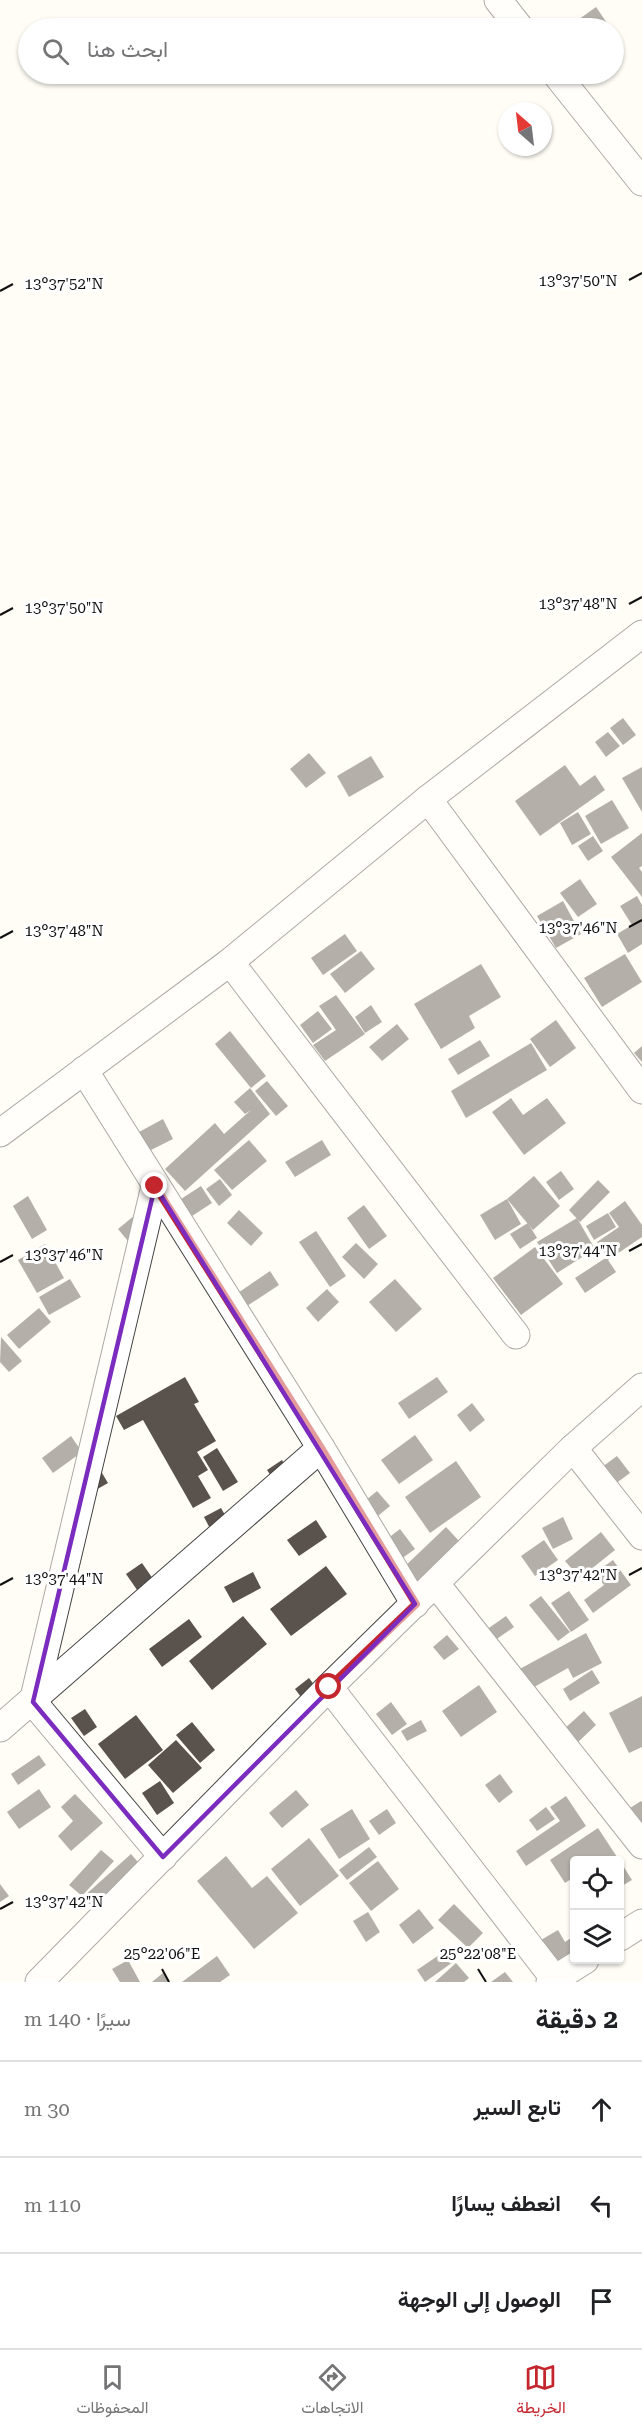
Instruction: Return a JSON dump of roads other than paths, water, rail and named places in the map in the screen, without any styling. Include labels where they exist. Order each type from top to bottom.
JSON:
[{"type":"street","points":[[498,0],[512,18]]},
{"type":"street","points":[[564,84],[642,182]]},
{"type":"street","points":[[0,1133],[230,962],[428,799],[638,646]]},
{"type":"street","points":[[428,799],[642,1090]]},
{"type":"street","points":[[230,962],[516,1335]]},
{"type":"street","points":[[84,1070],[416,1604]]},
{"type":"street","points":[[33,1702],[155,1186]]},
{"type":"street","points":[[39,1982],[329,1687],[573,1448],[642,1386]]},
{"type":"street","points":[[0,1728],[33,1702],[321,1448]]},
{"type":"street","points":[[573,1448],[642,1536]]},
{"type":"street","points":[[436,1584],[642,1845]]},
{"type":"street","points":[[329,1687],[554,1981],[578,1964]]},
{"type":"street","points":[[33,1702],[163,1857]]},
{"type":"street","points":[[624,1934],[642,1923]]}]
